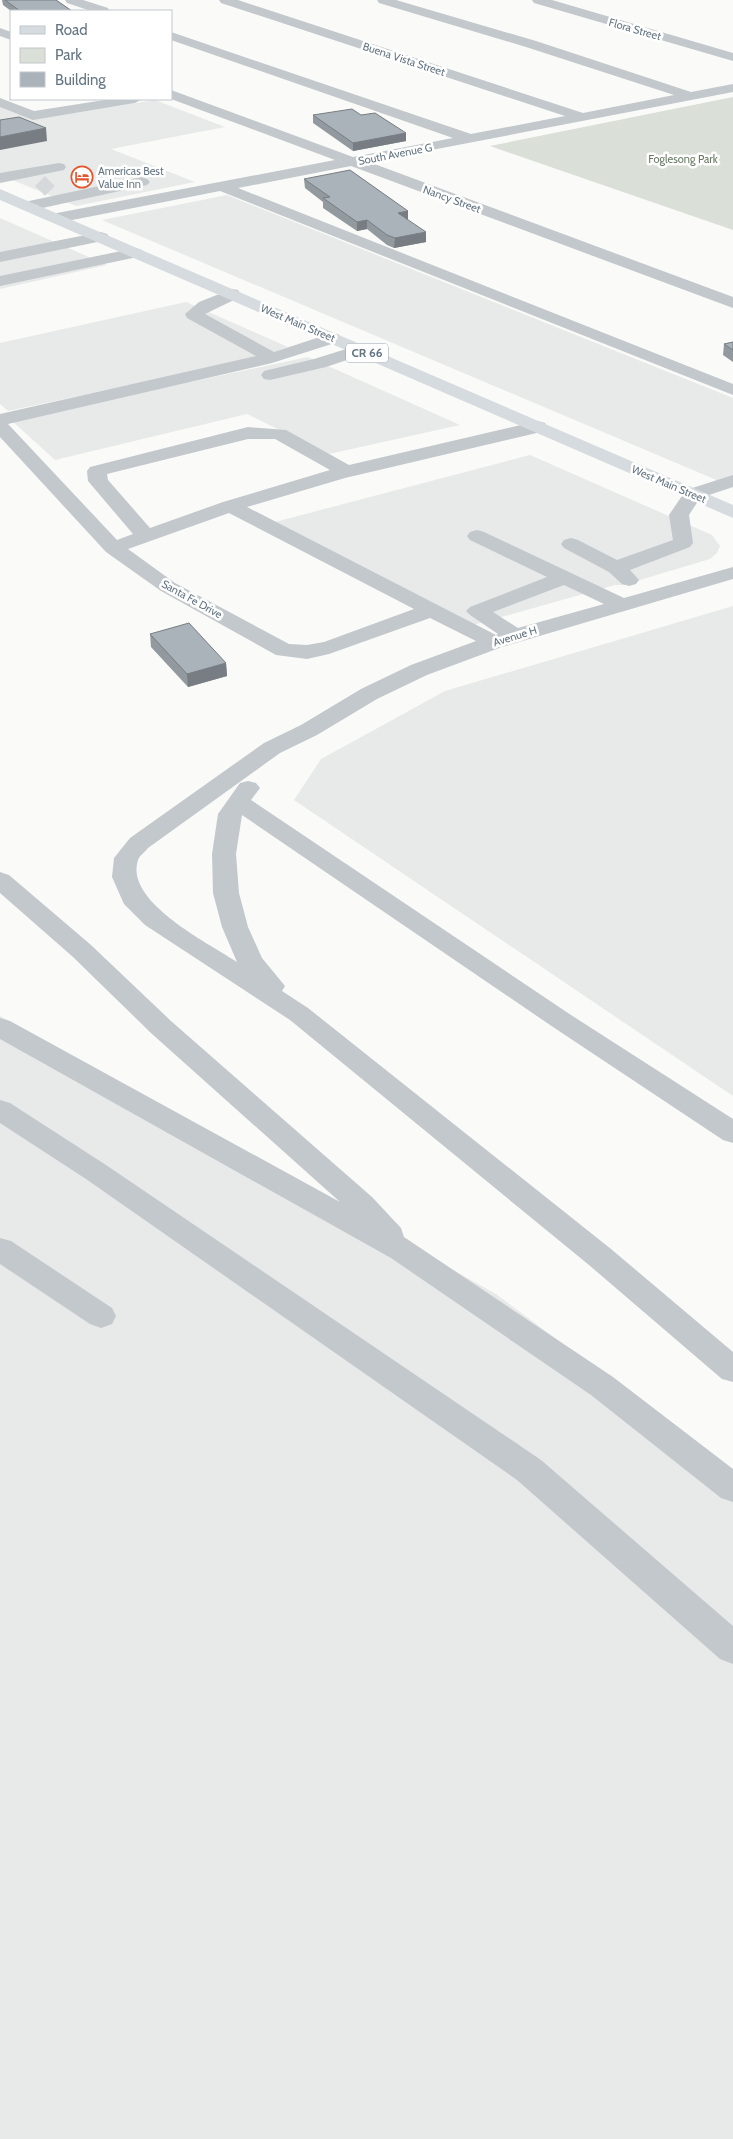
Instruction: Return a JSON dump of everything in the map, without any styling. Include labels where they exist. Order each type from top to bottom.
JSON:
[{"type":"main road","name":"West Main Street","points":[[0,194],[733,512]]},
{"type":"street","points":[[71,0],[100,10]]},
{"type":"street","name":"Buena Vista Street","points":[[225,0],[584,118]]},
{"type":"street","points":[[383,0],[531,44],[691,96]]},
{"type":"street","name":"Flora Street","points":[[538,0],[733,57]]},
{"type":"street","points":[[172,36],[473,139]]},
{"type":"street","name":"South Avenue G","points":[[57,218],[352,163],[733,88]]},
{"type":"street","name":"Nancy Street","points":[[172,94],[352,163],[733,303]]},
{"type":"street","points":[[0,102],[33,116],[128,100]]},
{"type":"street","points":[[0,116],[4,115],[22,124],[15,126]]},
{"type":"street","points":[[4,177],[59,167]]},
{"type":"street","points":[[4,177],[32,177],[49,190]]},
{"type":"street","points":[[29,206],[49,190],[142,182]]},
{"type":"street","points":[[223,187],[733,390]]},
{"type":"street","points":[[0,257],[101,238]]},
{"type":"street","points":[[0,281],[136,253]]},
{"type":"street","points":[[232,294],[205,306],[193,314],[272,358]]},
{"type":"street","points":[[0,420],[272,358],[332,338]]},
{"type":"street","points":[[42,428],[320,363],[359,350]]},
{"type":"street","name":"Santa Fe Drive","points":[[0,426],[113,548],[168,587],[284,650],[307,652],[329,648],[431,610]]},
{"type":"street","points":[[113,548],[230,506],[346,471],[538,427]]},
{"type":"street","points":[[146,536],[98,481],[97,471],[248,433],[279,434],[346,471]]},
{"type":"street","points":[[616,568],[682,543],[679,515],[693,494],[733,481]]},
{"type":"street","points":[[230,506],[431,610],[504,639]]},
{"type":"street","points":[[477,536],[623,605]]},
{"type":"street","points":[[571,544],[616,568],[649,597]]},
{"type":"street","name":"Avenue H","points":[[309,730],[369,694],[419,670],[504,639],[733,573]]},
{"type":"street","points":[[504,639],[477,611],[565,577]]},
{"type":"street","points":[[299,1014],[250,962],[235,927],[226,893],[224,854],[230,814],[238,802],[249,787],[309,730]]},
{"type":"street","points":[[309,730],[272,748],[139,843],[126,858],[124,877],[133,898],[154,919],[299,1014],[600,1256],[733,1370]]},
{"type":"street","points":[[238,802],[562,1021],[733,1133]]},
{"type":"street","points":[[0,880],[82,951],[161,1026],[362,1205],[402,1250]]},
{"type":"street","points":[[0,1027],[402,1250],[602,1386],[733,1488]]},
{"type":"street","points":[[0,1110],[96,1172],[529,1470],[733,1648]]},
{"type":"street","points":[[0,1249],[101,1316]]},
{"type":"shaded area","points":[[155,100],[225,127],[111,149],[195,182],[76,206],[0,175],[0,106],[50,117]]},
{"type":"shaded area","points":[[227,195],[733,398],[733,487],[102,220]]},
{"type":"shaded area","points":[[0,218],[107,265],[0,289]]},
{"type":"shaded area","points":[[186,302],[288,347],[261,357],[8,411],[0,404],[0,343]]},
{"type":"shaded area","points":[[308,357],[460,425],[329,454],[247,414],[55,460],[11,420]]},
{"type":"shaded area","points":[[530,455],[712,535],[720,546],[717,553],[710,559],[623,585],[615,585],[473,625],[275,522]]},
{"type":"shaded area","points":[[733,606],[733,1096],[294,800],[321,759],[445,691]]},
{"type":"shaded area","points":[[0,1016],[496,1294],[733,1471],[733,2139],[0,2139]]},
{"type":"green space","name":"Foglesong Park","points":[[733,97],[733,230],[490,146]]},
{"type":"building","points":[[5,0],[56,0],[71,10],[19,10]]},
{"type":"building","points":[[352,109],[361,115],[375,113],[406,133],[353,143],[313,115]]},
{"type":"building","points":[[19,117],[46,128],[0,137],[0,120]]},
{"type":"building","points":[[350,170],[408,211],[398,213],[426,232],[395,238],[387,235],[367,220],[357,222],[323,198],[330,197],[304,179]]},
{"type":"building","points":[[733,342],[733,350],[724,344]]},
{"type":"building","points":[[189,623],[226,663],[187,674],[150,634]]},
{"type":"tunnel","points":[[40,181],[50,191]]},
{"type":"place","name":"Americas Best Value Inn","points":[[82,177]]}]
